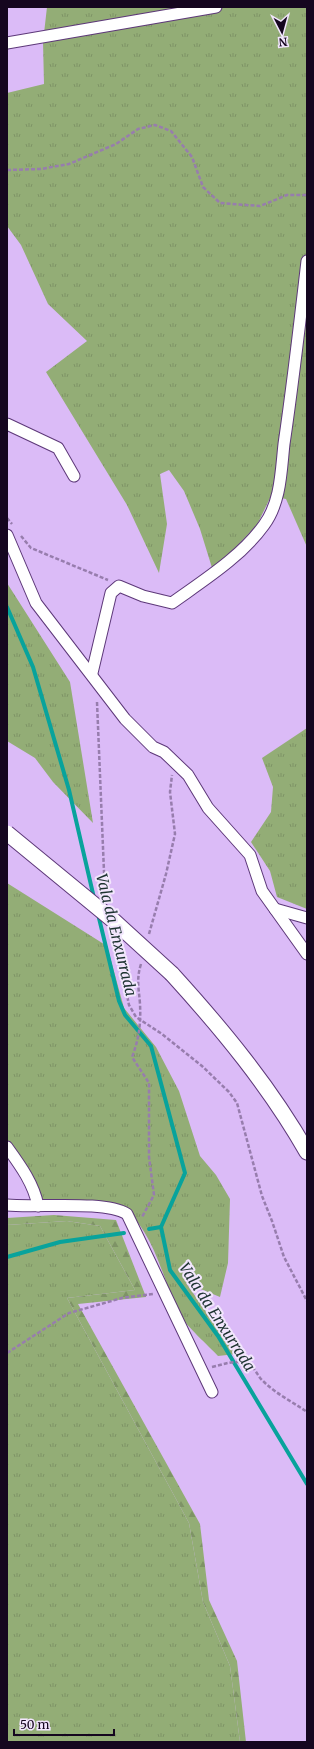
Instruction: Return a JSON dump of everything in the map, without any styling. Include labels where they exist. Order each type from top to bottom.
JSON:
[{"type":"main road","points":[[7,833],[114,921],[172,974],[202,1006],[247,1061],[293,1128],[307,1152]]},
{"type":"street","points":[[7,43],[214,7]]},
{"type":"street","points":[[92,673],[111,593],[119,586],[143,596],[172,603],[208,577],[250,543],[265,524],[276,505],[307,261]]},
{"type":"street","points":[[7,424],[58,448],[74,476]]},
{"type":"street","points":[[7,535],[36,603],[92,673],[125,719],[153,747],[164,752],[188,775],[208,808],[250,855],[262,891],[307,954]]},
{"type":"street","points":[[275,908],[307,918]]},
{"type":"street","points":[[7,1147],[20,1165],[36,1193],[38,1206]]},
{"type":"street","points":[[7,1205],[104,1207],[120,1210],[127,1214],[212,1392]]},
{"type":"path","points":[[7,170],[41,169],[69,164],[116,144],[138,129],[155,125],[171,131],[192,157],[203,187],[220,203],[260,206],[287,195],[307,195]]},
{"type":"path","points":[[7,518],[31,548],[87,570],[119,586]]},
{"type":"path","points":[[96,700],[105,898]]},
{"type":"path","points":[[148,940],[175,834],[170,792],[173,761]]},
{"type":"path","points":[[111,936],[121,965],[129,1005],[136,1016],[162,1034],[202,1066],[229,1092],[237,1103],[262,1196],[284,1257],[307,1301]]},
{"type":"path","points":[[135,1228],[154,1196],[149,1157],[149,1083],[132,1057],[139,1038],[140,1020],[137,977],[141,962]]},
{"type":"path","points":[[7,1353],[70,1313],[122,1298],[154,1294],[164,1290]]},
{"type":"path","points":[[224,1364],[236,1362],[248,1364],[255,1370],[262,1381],[274,1391],[307,1412]]},
{"type":"green space","points":[[47,7],[307,7],[307,547],[286,499],[271,496],[257,525],[213,571],[200,529],[184,491],[169,470],[160,474],[167,524],[159,573],[127,505],[46,372],[87,341],[48,304],[21,245],[7,226],[7,93],[44,84],[43,42]]},
{"type":"green space","points":[[7,583],[70,682],[93,823],[53,782],[35,758],[7,741]]},
{"type":"green space","points":[[307,728],[307,909],[277,897],[270,871],[251,842],[271,812],[273,787],[262,758]]},
{"type":"green space","points":[[7,883],[107,946],[124,1008],[156,1047],[179,1091],[200,1156],[216,1175],[230,1199],[228,1263],[220,1297],[186,1283],[236,1354],[218,1356],[183,1320],[147,1237],[138,1223],[127,1212],[114,1203],[43,1201],[30,1172],[7,1141]]},
{"type":"green space","points":[[54,1215],[116,1220],[146,1297],[78,1304],[200,1524],[209,1600],[237,1661],[246,1742],[240,1742],[230,1666],[203,1602],[189,1523],[67,1298],[135,1290],[100,1226],[67,1221],[7,1225],[7,1218]]},
{"type":"green space","points":[[67,1221],[100,1226],[135,1290],[67,1298],[189,1523],[203,1602],[230,1666],[240,1742],[7,1742],[7,1225]]},
{"type":"waterway","name":"Vala da Enxurrada","points":[[7,607],[33,667],[69,790],[94,898]]},
{"type":"waterway","name":"Vala da Enxurrada","points":[[98,914],[119,1001],[125,1015],[151,1046],[185,1173],[161,1227],[170,1270],[218,1336],[307,1484]]},
{"type":"waterway","points":[[149,1229],[161,1227]]},
{"type":"waterway","points":[[7,1257],[60,1242],[124,1233]]}]
